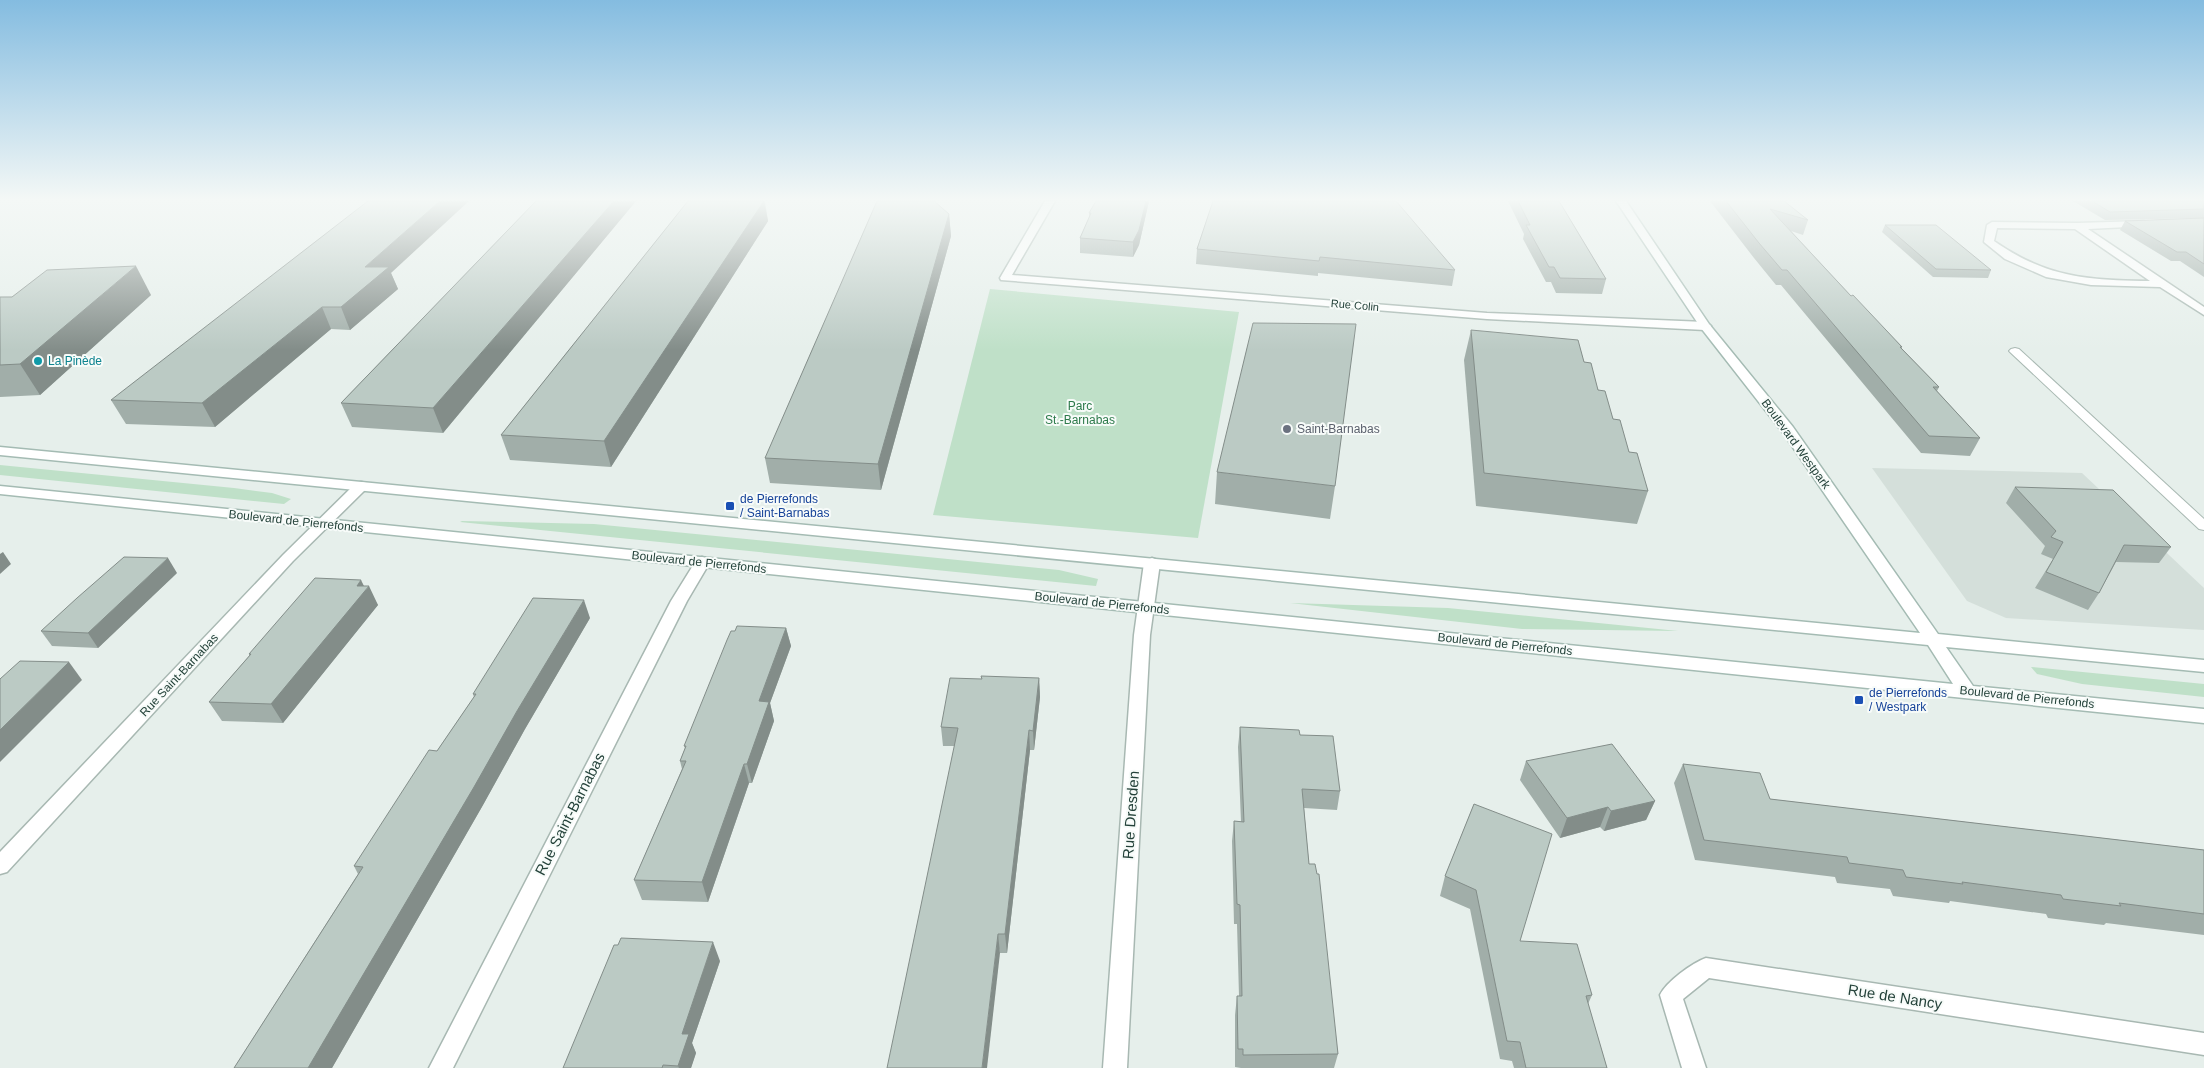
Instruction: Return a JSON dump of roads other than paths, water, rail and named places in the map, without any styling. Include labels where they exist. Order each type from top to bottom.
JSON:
[{"type":"street","name":"Rue Colin","points":[[1021,251],[1005,278],[1488,316],[1705,326]]},
{"type":"street","name":"Boulevard Westpark","points":[[1654,251],[1705,326],[1788,430],[1967,691]]},
{"type":"street","points":[[2000,251],[2039,273],[2091,282],[2161,284]]},
{"type":"street","points":[[2113,251],[2204,312]]},
{"type":"street","points":[[0,450],[2204,666]]},
{"type":"street","name":"Rue Saint-Barnabas","points":[[0,866],[322,524],[361,486]]},
{"type":"street","name":"Boulevard de Pierrefonds","points":[[0,490],[2204,716]]},
{"type":"street","name":"Rue Saint-Barnabas","points":[[441,1068],[679,601],[702,562]]},
{"type":"street","name":"Rue Dresden","points":[[1114,1068],[1142,635],[1152,563]]},
{"type":"street","name":"Rue de Nancy","points":[[1694,1068],[1671,994],[1706,968],[2204,1044]]},
{"type":"lane","points":[[2015,351],[2204,526]]},
{"type":"place","name":"La Pinède","points":[[38,361]]},
{"type":"place","name":"Saint-Barnabas","points":[[1287,429]]},
{"type":"place","name":"de Pierrefonds / Saint-Barnabas","points":[[730,506]]},
{"type":"place","name":"de Pierrefonds / Westpark","points":[[1859,700]]},
{"type":"park label","name":"Parc St.-Barnabas","points":[[1080,413]]}]
